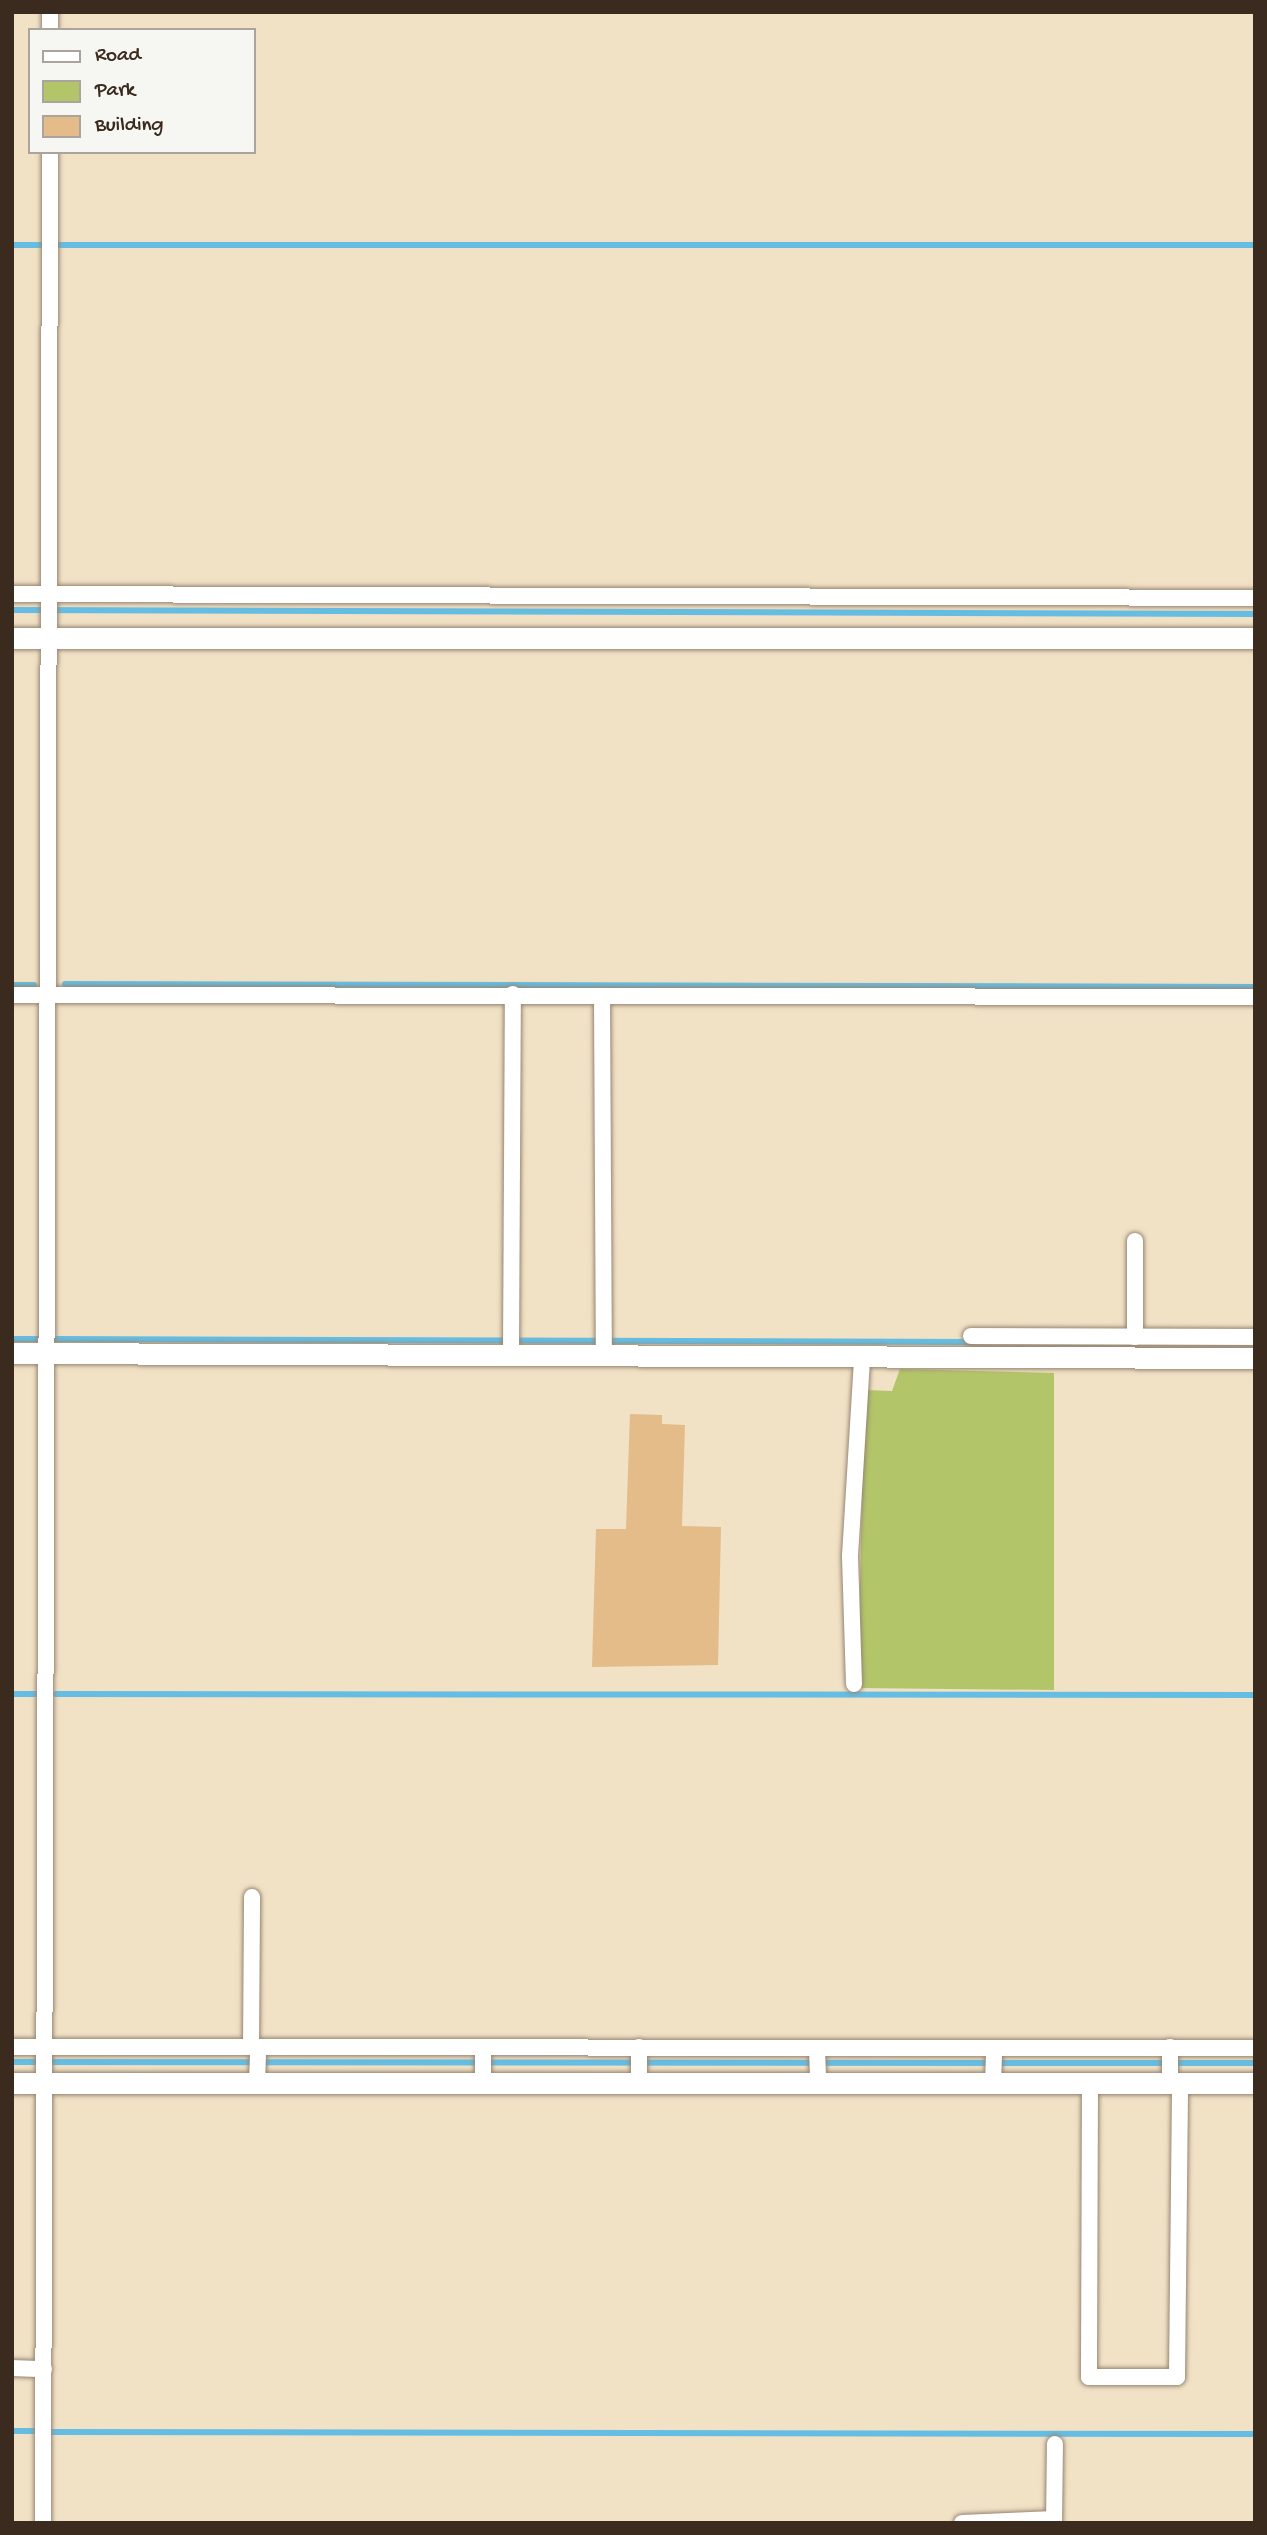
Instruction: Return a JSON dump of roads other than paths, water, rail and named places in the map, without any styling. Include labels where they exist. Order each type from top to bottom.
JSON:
[{"type":"street","points":[[43,2523],[47,1353],[46,597],[50,154]]},
{"type":"street","points":[[12,594],[46,597],[1255,598]]},
{"type":"street","points":[[12,638],[47,628],[1255,638]]},
{"type":"street","points":[[511,1345],[513,994]]},
{"type":"street","points":[[12,995],[1255,996]]},
{"type":"street","points":[[602,996],[604,1346]]},
{"type":"street","points":[[1135,1241],[1139,1345]]},
{"type":"street","points":[[971,1336],[1026,1345]]},
{"type":"street","points":[[12,1353],[511,1345],[604,1346],[862,1357],[1026,1345],[1139,1345],[1255,1337]]},
{"type":"street","points":[[1139,1345],[1255,1358]]},
{"type":"street","points":[[854,1684],[850,1556],[862,1357]]},
{"type":"street","points":[[252,1897],[256,2061]]},
{"type":"street","points":[[12,2047],[45,2063],[256,2061],[993,2064],[1172,2068],[1255,2083]]},
{"type":"street","points":[[12,2082],[45,2063],[256,2061],[993,2064],[1090,2083],[1172,2068],[1255,2048]]},
{"type":"street","points":[[1090,2083],[1089,2377],[1177,2377],[1172,2068]]},
{"type":"street","points":[[12,2368],[44,2369]]},
{"type":"street","points":[[962,2523],[1054,2521],[1055,2444]]},
{"type":"waterway","points":[[12,245],[1255,245]]},
{"type":"waterway","points":[[12,610],[1255,614]]},
{"type":"waterway","points":[[65,984],[1255,987]]},
{"type":"waterway","points":[[12,985],[34,985]]},
{"type":"waterway","points":[[12,1339],[38,1339]]},
{"type":"waterway","points":[[57,1339],[973,1342]]},
{"type":"waterway","points":[[12,1694],[35,1694]]},
{"type":"waterway","points":[[56,1694],[1255,1695]]},
{"type":"waterway","points":[[12,2062],[1255,2063]]},
{"type":"waterway","points":[[12,2431],[34,2431]]},
{"type":"waterway","points":[[52,2432],[1255,2434]]}]
